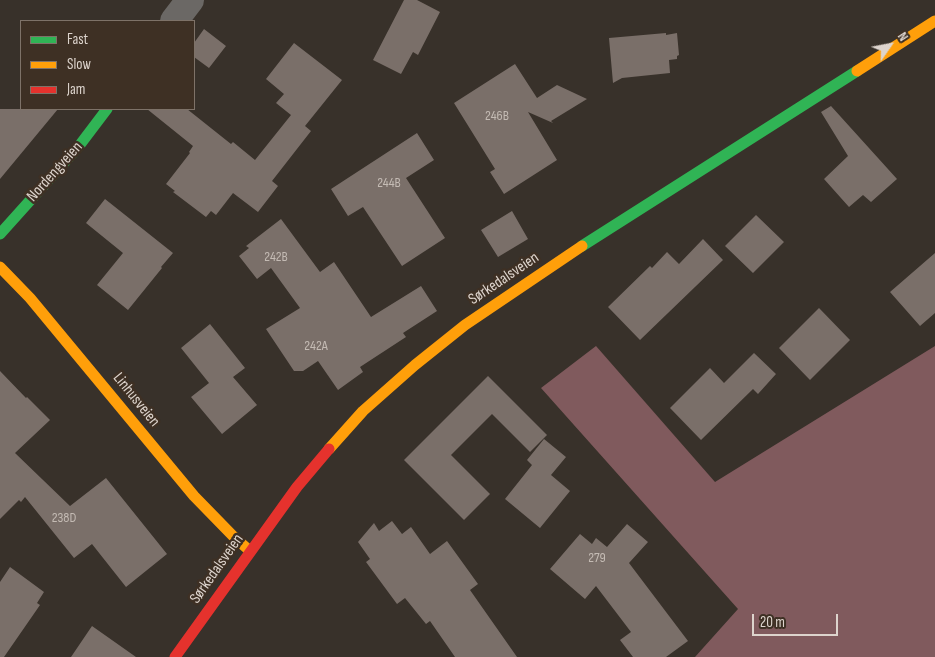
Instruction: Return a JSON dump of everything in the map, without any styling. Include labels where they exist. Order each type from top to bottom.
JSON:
[{"type":"main road","name":"Sørkedalsveien","points":[[175,657],[297,487],[357,418],[415,365],[465,326],[560,260],[935,21]]},
{"type":"main road","name":"Nordengveien","points":[[0,234],[79,146],[106,110]]},
{"type":"main road","name":"Linhusveien","points":[[0,267],[30,298],[194,496],[250,551]]},
{"type":"street","points":[[175,20],[190,0]]},
{"type":"shaded area","points":[[596,346],[715,482],[935,346],[935,657],[695,657],[738,609],[541,388]]},
{"type":"building","points":[[404,0],[417,0],[440,12],[418,55],[413,52],[401,74],[373,60]]},
{"type":"building","points":[[204,29],[226,46],[209,68],[195,58],[195,42]]},
{"type":"building","points":[[666,33],[666,35],[677,33],[679,55],[677,59],[669,60],[670,73],[622,78],[613,83],[609,38]]},
{"type":"building","points":[[294,43],[342,80],[305,126],[311,131],[272,181],[278,186],[258,212],[233,193],[216,215],[211,211],[206,217],[173,192],[175,191],[166,184],[190,153],[193,146],[148,110],[188,110],[231,144],[233,142],[255,160],[291,115],[276,103],[284,94],[266,79]]},
{"type":"building","points":[[515,64],[537,98],[557,85],[587,99],[551,121],[553,123],[528,112],[557,160],[504,194],[490,172],[495,169],[454,103]]},
{"type":"building","points":[[831,106],[897,179],[871,202],[863,195],[849,207],[824,179],[848,156],[821,112]]},
{"type":"building","points":[[0,109],[57,110],[0,179]]},
{"type":"building","points":[[417,133],[434,160],[406,178],[445,238],[402,266],[363,207],[348,216],[331,189]]},
{"type":"building","points":[[105,199],[173,253],[128,310],[97,285],[123,253],[86,223]]},
{"type":"building","points":[[512,211],[528,239],[498,257],[481,230]]},
{"type":"building","points":[[756,215],[784,242],[753,273],[725,246]]},
{"type":"building","points":[[281,219],[320,272],[334,262],[371,317],[421,286],[437,311],[403,333],[406,337],[360,367],[363,372],[338,390],[318,361],[303,371],[294,371],[266,329],[300,308],[271,268],[257,279],[239,256],[249,248],[246,246]]},
{"type":"building","points":[[703,239],[723,260],[640,340],[608,307],[667,252],[679,264]]},
{"type":"building","points":[[935,253],[935,313],[920,326],[890,292]]},
{"type":"building","points":[[819,308],[850,340],[810,380],[779,348]]},
{"type":"building","points":[[210,324],[245,368],[233,377],[257,405],[222,434],[191,397],[209,383],[181,348]]},
{"type":"building","points":[[754,353],[776,374],[758,394],[753,389],[701,440],[670,408],[710,368],[724,383]]},
{"type":"building","points":[[0,371],[50,420],[15,453],[70,506],[106,478],[167,554],[126,587],[92,544],[74,558],[25,497],[21,502],[19,500],[0,519]]},
{"type":"building","points":[[488,376],[547,435],[530,452],[492,414],[451,455],[490,494],[464,520],[404,460]]},
{"type":"building","points":[[544,439],[566,457],[551,475],[570,491],[540,528],[505,499],[532,465],[527,460]]},
{"type":"building","points":[[392,521],[402,534],[411,527],[430,554],[447,541],[478,584],[470,590],[517,657],[455,657],[430,621],[426,624],[405,598],[397,604],[366,562],[370,559],[358,542],[374,523],[379,531]]},
{"type":"building","points":[[627,524],[648,542],[629,563],[688,641],[666,657],[633,657],[620,640],[631,632],[596,586],[585,599],[550,569],[580,534],[592,544],[596,538],[607,547]]},
{"type":"building","points":[[10,567],[44,592],[37,603],[40,605],[4,657],[0,657],[0,582]]},
{"type":"building","points":[[92,626],[136,657],[71,657]]},
{"type":"traffic: fast","points":[[582,246],[857,71]]},
{"type":"traffic: fast","points":[[0,234],[79,146],[106,110]]},
{"type":"traffic: slow","points":[[857,71],[935,21]]},
{"type":"traffic: slow","points":[[329,449],[363,411],[415,365],[465,325],[582,246]]},
{"type":"traffic: slow","points":[[0,267],[30,298],[194,496],[250,551]]},
{"type":"traffic: jam","points":[[175,657],[297,487],[329,449]]}]
